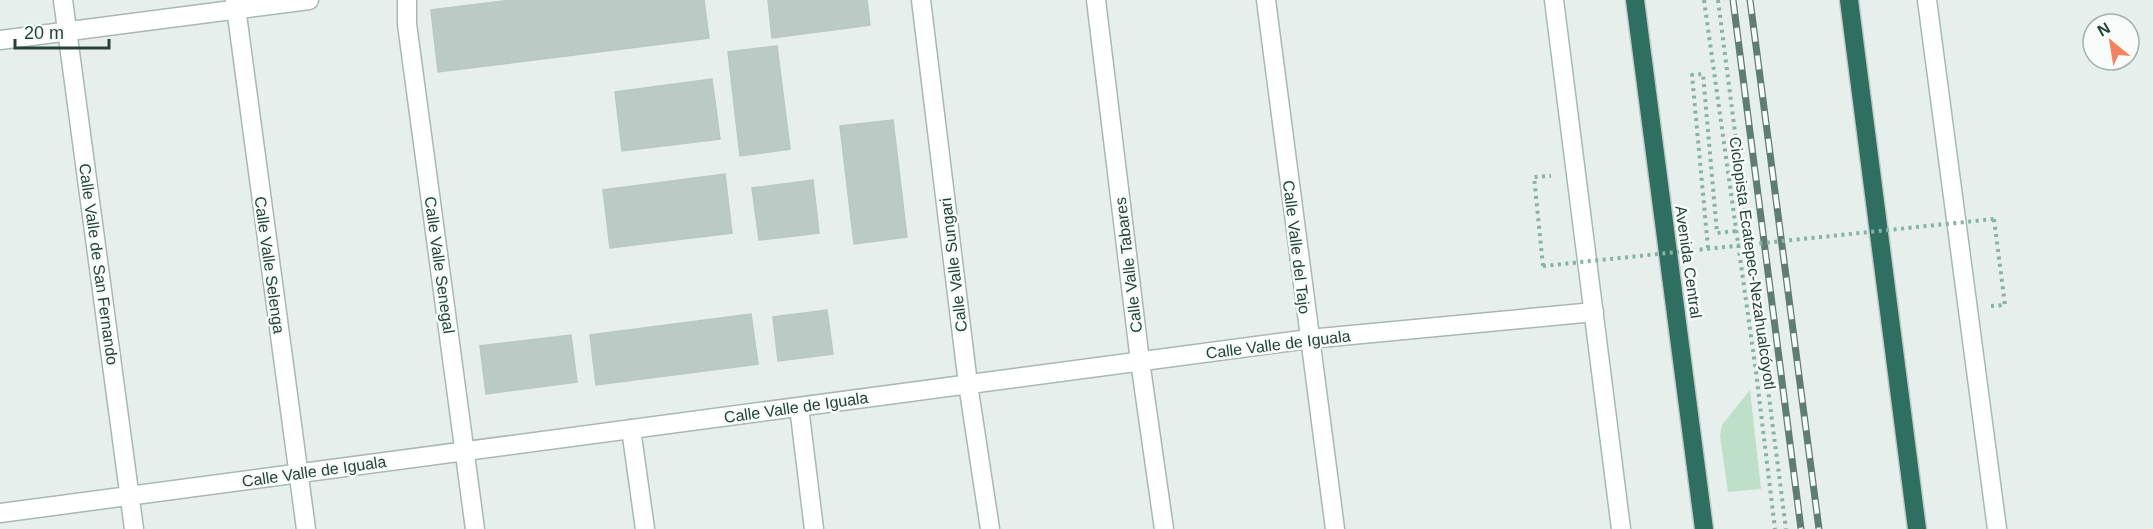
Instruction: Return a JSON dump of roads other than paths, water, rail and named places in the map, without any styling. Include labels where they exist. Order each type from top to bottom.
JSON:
[{"type":"highway","name":"Avenida Central","points":[[1635,0],[1704,529]]},
{"type":"highway","points":[[1849,0],[1917,529]]},
{"type":"street","name":"Calle Valle de San Fernando","points":[[63,0],[134,529]]},
{"type":"street","points":[[0,40],[236,5],[309,0]]},
{"type":"street","name":"Calle Valle Senegal","points":[[407,0],[407,24],[476,529]]},
{"type":"street","name":"Calle Valle Sungari","points":[[921,0],[968,384],[990,529]]},
{"type":"street","name":"Calle Valle Tabares","points":[[1096,0],[1140,361],[1164,529]]},
{"type":"street","name":"Calle Valle del Tajo","points":[[1266,0],[1308,339],[1335,529]]},
{"type":"street","points":[[1554,0],[1621,529]]},
{"type":"street","points":[[1927,0],[1997,529]]},
{"type":"street","name":"Calle Valle Selenga","points":[[236,5],[306,529]]},
{"type":"street","name":"Calle Valle de Iguala","points":[[0,513],[298,475],[466,449],[799,408],[1308,339],[1594,312]]},
{"type":"street","points":[[799,408],[814,529]]},
{"type":"street","points":[[631,429],[645,529]]},
{"type":"railway","points":[[1733,0],[1801,529]]},
{"type":"railway","points":[[1750,0],[1819,529]]}]
